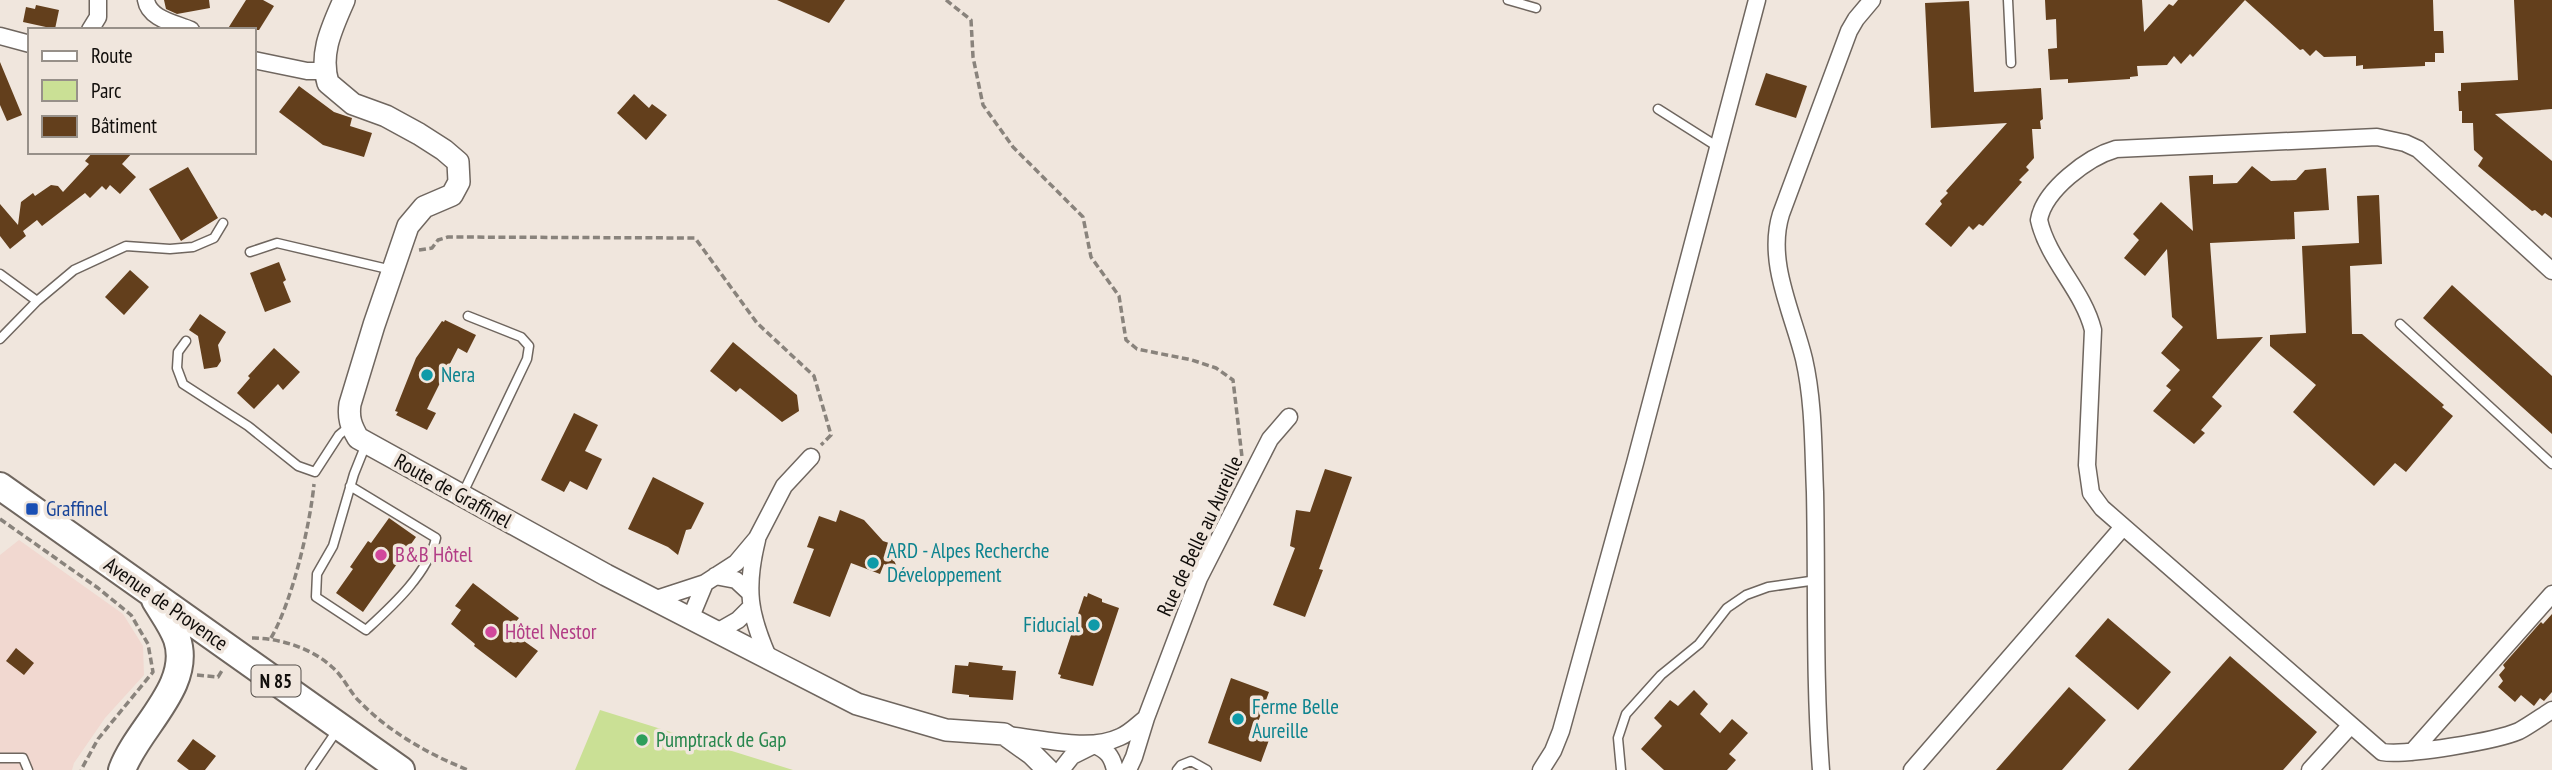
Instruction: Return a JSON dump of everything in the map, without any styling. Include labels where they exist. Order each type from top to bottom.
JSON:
[{"type":"main road","name":"Avenue de Provence","points":[[0,486],[401,770]]},
{"type":"main road","points":[[122,770],[133,744],[169,694],[178,674],[180,653],[177,637],[151,593]]},
{"type":"street","points":[[90,28],[98,17],[98,0]]},
{"type":"street","points":[[146,0],[147,9],[153,14],[186,28]]},
{"type":"street","points":[[344,0],[330,32],[324,56],[324,71],[328,83],[352,104],[386,116],[444,150],[458,162],[459,182],[452,195],[424,207],[415,215],[401,244],[350,404],[351,425]]},
{"type":"street","points":[[1541,770],[1553,751],[1564,718],[1635,463],[1757,0]]},
{"type":"street","points":[[1821,770],[1817,717],[1817,580],[1811,399],[1777,260],[1775,239],[1781,214],[1849,31],[1872,0]]},
{"type":"street","points":[[0,36],[28,43]]},
{"type":"street","points":[[256,60],[306,71],[324,71]]},
{"type":"street","points":[[2552,271],[2418,149],[2405,143],[2377,137],[2116,149],[2095,158],[2063,181],[2046,202],[2039,219],[2050,246],[2087,310],[2092,324],[2088,480],[2096,501],[2123,527],[2382,752],[2412,752],[2510,734],[2552,710]]},
{"type":"street","name":"Rue de Belle au Aureille","points":[[1128,770],[1199,578],[1270,439],[1289,417]]},
{"type":"street","name":"Route de Graffinel","points":[[351,425],[358,438],[366,444],[653,600],[857,705],[946,730],[1004,734]]},
{"type":"street","points":[[653,600],[710,579],[736,563],[757,538],[784,486],[811,457]]},
{"type":"street","points":[[1912,770],[2123,527]]},
{"type":"street","points":[[757,538],[750,571],[750,600],[757,631],[769,659]]},
{"type":"street","points":[[710,579],[736,580],[750,600]]},
{"type":"street","points":[[690,618],[710,579]]},
{"type":"street","points":[[2412,752],[2552,594]]},
{"type":"street","points":[[717,632],[738,620],[750,600]]},
{"type":"street","points":[[1061,770],[1072,756],[1094,745],[1117,739],[1146,718]]},
{"type":"street","points":[[2310,770],[2350,726]]},
{"type":"street","points":[[1004,734],[1094,745],[1104,749],[1112,757],[1115,770]]},
{"type":"street","points":[[1004,734],[1032,754],[1048,770]]},
{"type":"lane","points":[[1508,0],[1536,8]]},
{"type":"lane","points":[[2008,0],[2011,63]]},
{"type":"lane","points":[[1658,109],[1718,147]]},
{"type":"lane","points":[[0,339],[37,301],[74,270],[126,246],[170,249],[193,247],[214,238],[223,223]]},
{"type":"lane","points":[[250,252],[277,243],[391,270]]},
{"type":"lane","points":[[0,274],[37,301]]},
{"type":"lane","points":[[461,496],[527,359],[529,346],[521,337],[468,316]]},
{"type":"lane","points":[[2400,324],[2552,464]]},
{"type":"lane","points":[[186,341],[178,352],[177,368],[183,384],[248,426],[298,467],[315,472],[339,435],[351,425]]},
{"type":"lane","points":[[350,486],[436,538],[433,551],[400,598],[366,630],[316,597],[317,574],[333,546],[350,486],[366,444]]},
{"type":"lane","points":[[1621,770],[1618,738],[1626,715],[1661,675],[1699,644],[1727,608],[1746,595],[1768,587],[1817,580]]},
{"type":"lane","points":[[310,770],[339,726]]},
{"type":"lane","points":[[0,758],[23,758],[28,770]]},
{"type":"lane","points":[[1177,770],[1191,761],[1207,770]]},
{"type":"path","points":[[946,0],[971,20],[973,57],[983,105],[1013,147],[1083,217],[1091,257],[1119,296],[1126,340],[1137,349],[1192,360],[1216,368],[1233,380],[1241,455],[1252,474]]},
{"type":"path","points":[[401,244],[420,250],[432,248],[438,240],[448,237],[695,239],[757,323],[814,376],[831,435],[811,457]]},
{"type":"path","points":[[315,472],[312,508],[283,618],[271,638],[305,650],[332,667],[358,701],[394,730],[414,745],[468,770]]},
{"type":"path","points":[[0,519],[98,588],[131,615],[148,644],[153,672],[98,739],[81,770]]},
{"type":"shaded area","points":[[19,540],[123,614],[143,646],[144,675],[105,718],[72,770],[0,770],[0,555]]},
{"type":"green space","name":"Pumptrack de Gap","points":[[600,710],[793,770],[575,770]]},
{"type":"building","points":[[164,0],[209,0],[210,8],[177,14],[166,9]]},
{"type":"building","points":[[246,0],[263,0],[274,6],[259,30],[228,28]]},
{"type":"building","points":[[777,0],[845,0],[829,23]]},
{"type":"building","points":[[2045,0],[2142,0],[2144,32],[2169,4],[2173,6],[2178,0],[2245,0],[2193,57],[2190,54],[2181,64],[2174,56],[2167,65],[2137,66],[2138,76],[2130,79],[2068,83],[2068,79],[2050,80],[2048,49],[2057,48],[2056,19],[2046,20]]},
{"type":"building","points":[[2245,0],[2433,0],[2434,31],[2443,31],[2444,53],[2435,53],[2435,62],[2425,62],[2425,66],[2363,69],[2363,65],[2356,66],[2356,56],[2324,57],[2316,50],[2310,56]]},
{"type":"building","points":[[2514,0],[2552,0],[2552,109],[2495,114],[2552,161],[2552,218],[2545,213],[2542,216],[2535,210],[2532,211],[2478,166],[2483,158],[2474,150],[2473,123],[2462,123],[2462,111],[2459,111],[2458,91],[2461,91],[2461,83],[2518,80]]},
{"type":"building","points":[[1969,1],[1974,92],[2041,88],[2043,119],[2040,121],[2041,129],[2032,129],[2034,158],[2026,167],[2029,170],[2019,180],[2022,182],[1983,226],[1979,224],[1973,230],[1969,226],[1951,247],[1925,224],[1942,204],[1940,201],[1948,193],[1946,191],[2007,123],[1931,128],[1925,3]]},
{"type":"building","points":[[36,5],[59,10],[55,28],[23,22],[26,7],[35,9]]},
{"type":"building","points":[[0,62],[22,115],[7,121],[0,105]]},
{"type":"building","points":[[1766,73],[1807,86],[1796,118],[1755,105]]},
{"type":"building","points":[[299,86],[334,112],[352,118],[350,126],[372,133],[364,157],[323,145],[279,112]]},
{"type":"building","points":[[634,94],[649,108],[652,104],[667,115],[646,140],[617,113]]},
{"type":"building","points":[[91,154],[131,154],[122,164],[136,177],[120,194],[110,185],[106,190],[102,186],[90,198],[85,193],[42,226],[37,220],[23,231],[26,236],[10,249],[0,236],[0,204],[18,225],[21,202],[51,185],[58,186],[63,192],[89,164],[85,161]]},
{"type":"building","points":[[2252,166],[2271,181],[2296,180],[2305,170],[2326,168],[2329,210],[2294,212],[2295,239],[2210,243],[2217,339],[2263,337],[2212,397],[2222,406],[2201,430],[2205,433],[2194,444],[2153,411],[2171,390],[2166,386],[2180,370],[2161,353],[2183,327],[2172,317],[2167,249],[2145,276],[2124,258],[2139,240],[2133,234],[2161,202],[2193,231],[2189,176],[2213,175],[2213,184],[2237,183]]},
{"type":"building","points":[[188,167],[218,218],[181,241],[149,189]]},
{"type":"building","points":[[2379,195],[2382,264],[2350,266],[2352,334],[2362,334],[2444,405],[2442,407],[2453,416],[2406,472],[2395,463],[2374,486],[2293,412],[2316,385],[2270,346],[2270,335],[2306,333],[2302,246],[2359,243],[2357,196]]},
{"type":"building","points":[[279,262],[291,302],[265,312],[250,273]]},
{"type":"building","points":[[130,270],[149,287],[124,315],[105,297]]},
{"type":"building","points":[[2452,285],[2552,376],[2552,434],[2423,318]]},
{"type":"building","points":[[200,314],[226,332],[218,345],[221,361],[217,367],[204,369],[198,336],[189,330]]},
{"type":"building","name":"Nera","points":[[445,320],[476,335],[467,353],[458,348],[427,409],[436,413],[427,430],[396,415],[398,412],[395,411],[416,358]]},
{"type":"building","points":[[733,342],[797,395],[799,411],[782,422],[740,388],[736,392],[710,371]]},
{"type":"building","points":[[274,348],[300,372],[283,390],[278,384],[254,409],[237,393],[250,378],[248,376]]},
{"type":"building","points":[[574,413],[598,425],[585,451],[602,459],[587,490],[570,481],[564,492],[541,480]]},
{"type":"building","points":[[1325,469],[1352,477],[1319,569],[1323,570],[1305,617],[1273,605],[1295,548],[1290,546],[1296,510],[1310,512]]},
{"type":"building","points":[[653,477],[704,503],[691,529],[686,530],[678,555],[668,547],[628,529]]},
{"type":"building","name":"ARD - Alpes Recherche Développement","points":[[840,510],[864,520],[883,541],[892,544],[890,552],[898,569],[884,564],[880,574],[851,563],[830,617],[793,603],[814,549],[807,547],[819,516],[836,522]]},
{"type":"building","name":"B&B Hôtel","points":[[389,518],[416,537],[363,612],[336,593],[368,541],[371,543]]},
{"type":"building","name":"Hôtel Nestor","points":[[473,583],[519,618],[515,623],[523,629],[517,636],[538,651],[516,678],[474,646],[475,644],[451,624],[461,610],[455,606]]},
{"type":"building","name":"Fiducial","points":[[1088,593],[1119,608],[1093,686],[1060,678],[1061,675],[1058,674],[1084,596],[1087,597]]},
{"type":"building","points":[[2552,614],[2552,692],[2544,701],[2540,698],[2534,706],[2521,695],[2515,702],[2498,687],[2503,681],[2499,675],[2505,668],[2503,665],[2541,622],[2543,624]]},
{"type":"building","points":[[2108,618],[2171,672],[2138,710],[2075,656]]},
{"type":"building","points":[[16,648],[34,663],[24,675],[6,661]]},
{"type":"building","points":[[2230,656],[2317,732],[2283,770],[2128,770]]},
{"type":"building","points":[[969,662],[1003,666],[1002,670],[1016,671],[1013,700],[952,693],[955,665],[968,666]]},
{"type":"building","name":"Ferme Belle Aureille","points":[[1231,678],[1269,692],[1254,733],[1269,740],[1261,762],[1208,743]]},
{"type":"building","points":[[2069,687],[2106,720],[2062,770],[1996,770]]},
{"type":"building","points":[[1694,690],[1708,704],[1700,714],[1720,733],[1732,719],[1748,733],[1729,754],[1736,760],[1727,770],[1664,770],[1641,749],[1662,726],[1654,718],[1670,700],[1678,706]]},
{"type":"building","points":[[193,739],[216,756],[205,770],[189,770],[177,761]]},
{"type":"place","name":"Nera","points":[[427,375]]},
{"type":"place","name":"Graffinel","points":[[32,509]]},
{"type":"place","name":"B&B Hôtel","points":[[381,555]]},
{"type":"place","name":"ARD - Alpes Recherche Développement","points":[[873,563]]},
{"type":"place","name":"Fiducial","points":[[1094,625]]},
{"type":"place","name":"Hôtel Nestor","points":[[491,632]]},
{"type":"place","name":"Ferme Belle Aureille","points":[[1238,719]]},
{"type":"place","name":"Pumptrack de Gap","points":[[642,740]]}]
